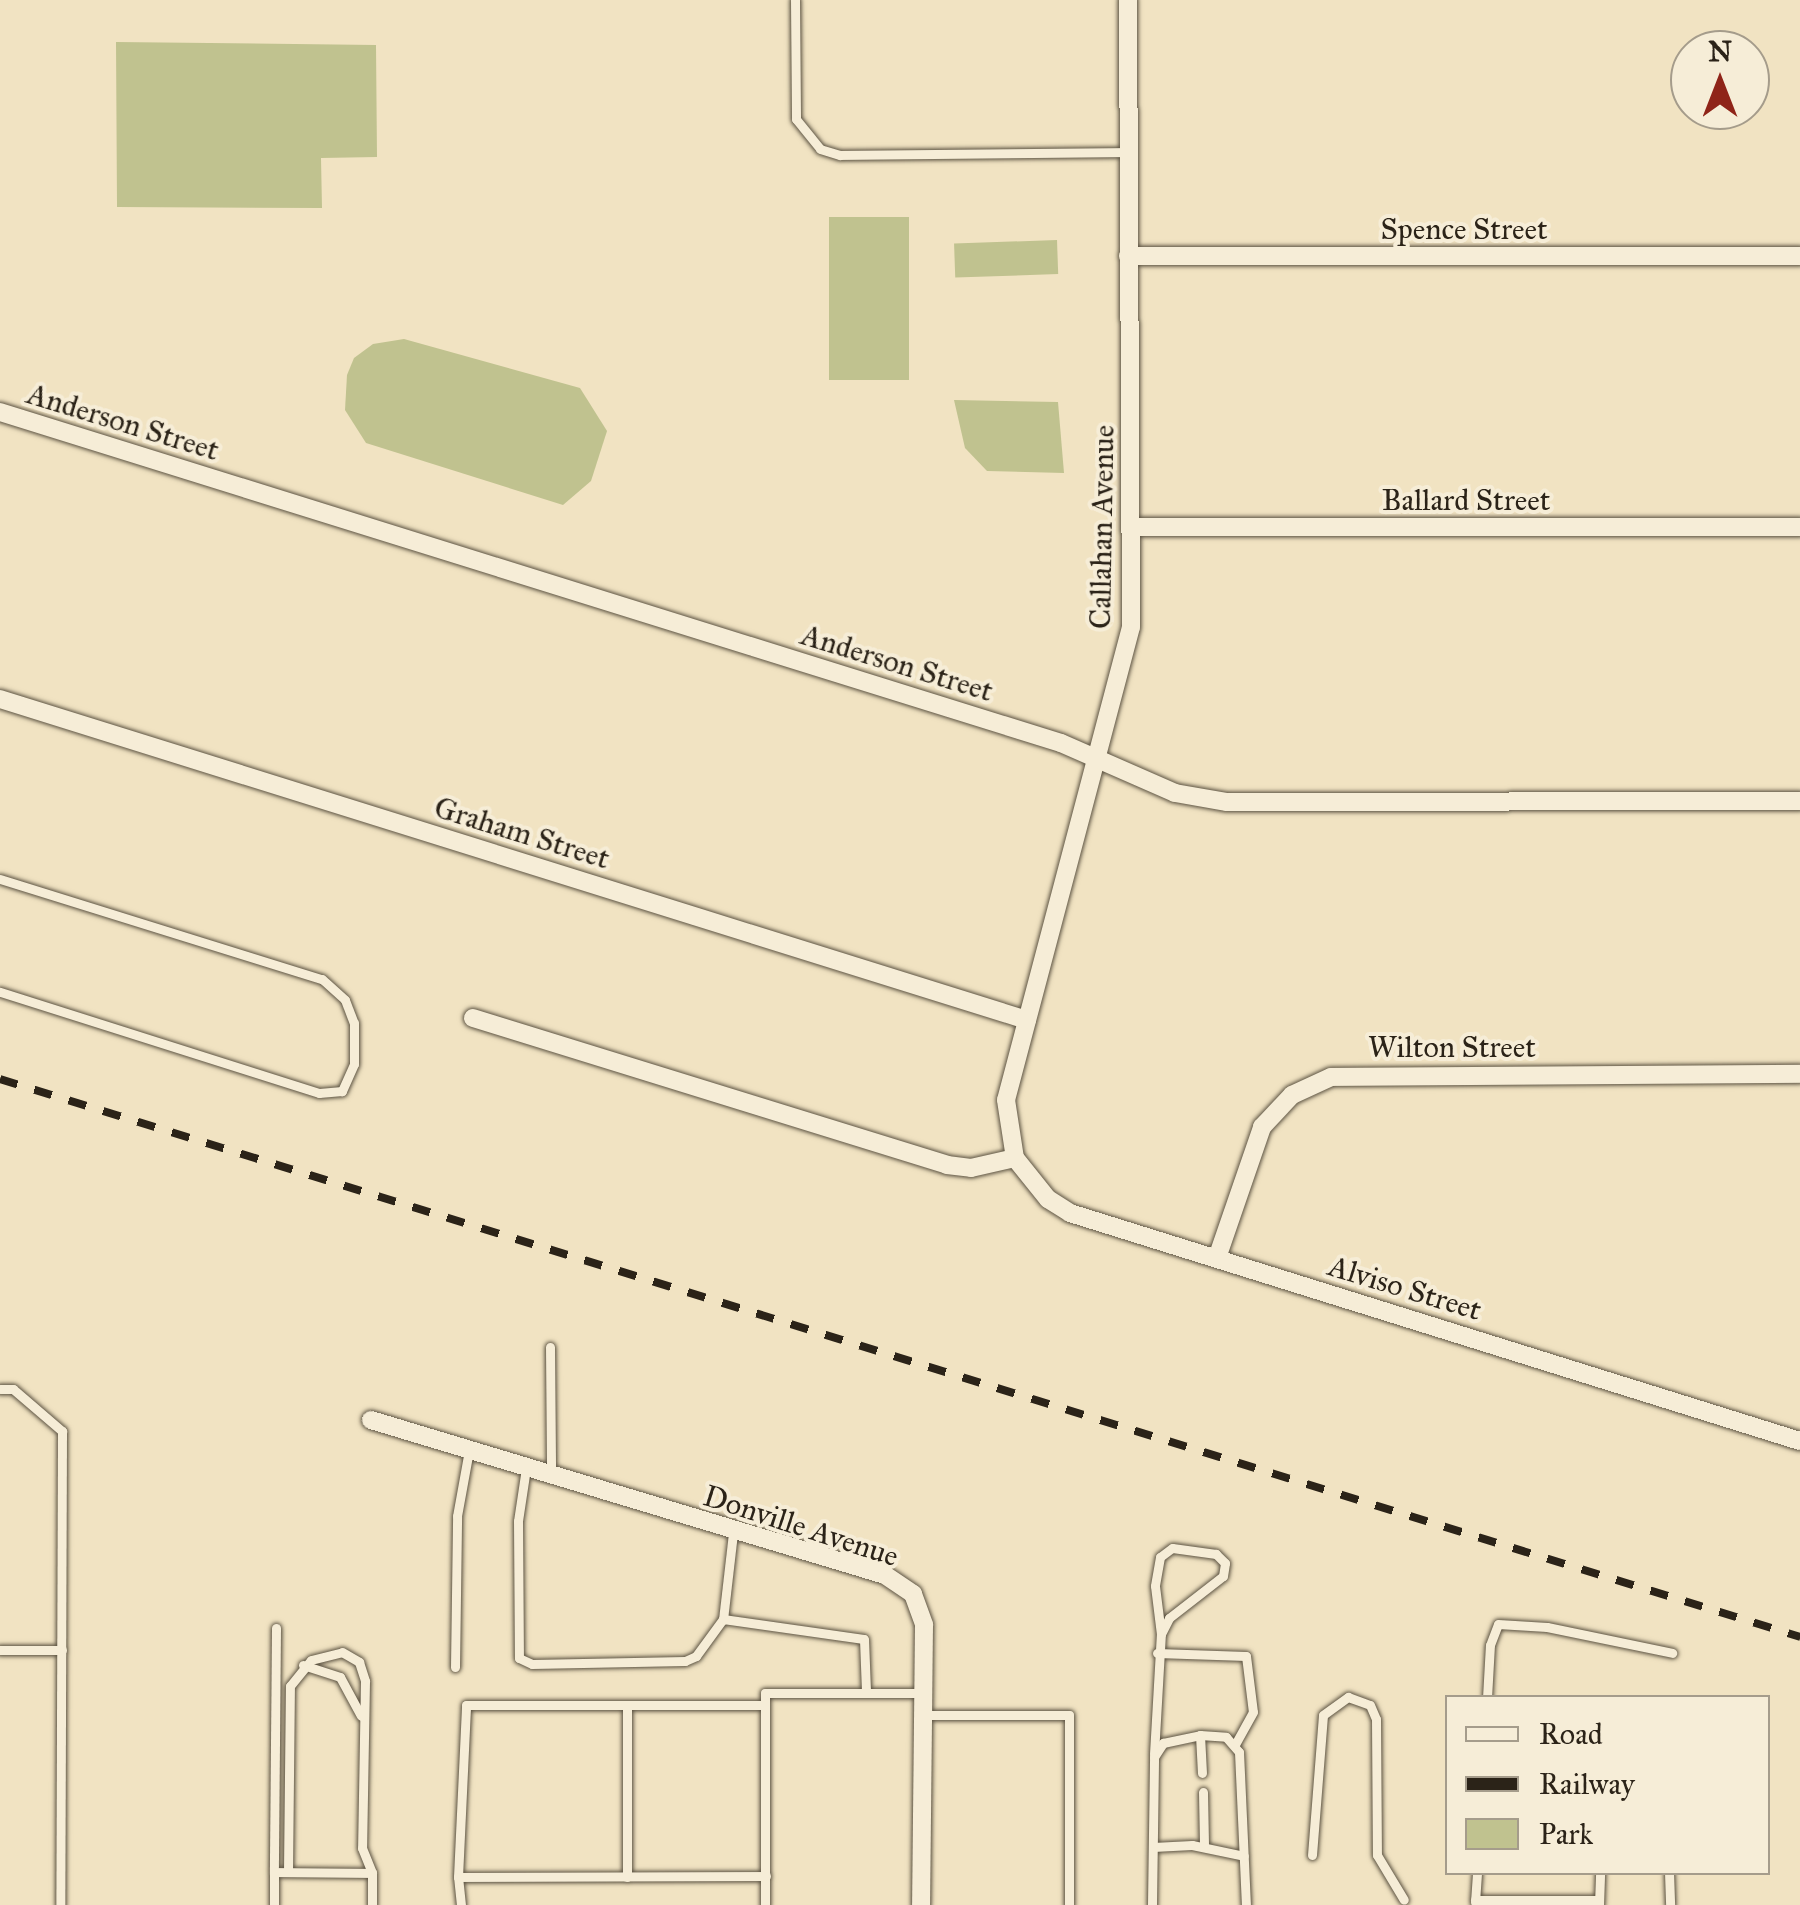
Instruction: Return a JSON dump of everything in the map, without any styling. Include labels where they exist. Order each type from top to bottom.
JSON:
[{"type":"street","name":"Callahan Avenue","points":[[1015,1158],[1006,1100],[1131,628],[1128,0]]},
{"type":"street","name":"Spence Street","points":[[1128,256],[1800,256]]},
{"type":"street","name":"Anderson Street","points":[[0,412],[1099,760],[1175,793],[1228,802],[1800,801]]},
{"type":"street","name":"Ballard Street","points":[[1133,527],[1800,527]]},
{"type":"street","name":"Graham Street","points":[[0,699],[1027,1020]]},
{"type":"street","points":[[473,1018],[947,1165],[971,1168],[1015,1158]]},
{"type":"street","name":"Wilton Street","points":[[1218,1258],[1262,1128],[1292,1095],[1330,1077],[1800,1074]]},
{"type":"street","name":"Alviso Street","points":[[1015,1158],[1048,1199],[1070,1213],[1800,1441]]},
{"type":"street","name":"Donville Avenue","points":[[372,1420],[733,1534],[886,1575],[912,1594],[922,1609],[921,1905]]},
{"type":"lane","points":[[795,0],[796,119],[820,149],[840,154],[1128,152]]},
{"type":"lane","points":[[0,879],[322,980],[345,1000],[354,1022],[354,1064],[342,1090],[318,1093],[0,992]]},
{"type":"lane","points":[[550,1347],[551,1476]]},
{"type":"lane","points":[[0,1389],[14,1389],[62,1430],[60,1905]]},
{"type":"lane","points":[[455,1668],[457,1516],[470,1450]]},
{"type":"lane","points":[[526,1468],[518,1522],[520,1658],[532,1664],[685,1661],[696,1656],[724,1619],[733,1534]]},
{"type":"lane","points":[[1152,1905],[1161,1634],[1155,1586],[1160,1557],[1172,1548],[1216,1554],[1224,1563],[1223,1576],[1169,1618],[1161,1634]]},
{"type":"lane","points":[[724,1619],[864,1639],[866,1692]]},
{"type":"lane","points":[[1487,1695],[1490,1645],[1498,1624],[1547,1627],[1672,1653]]},
{"type":"lane","points":[[274,1905],[276,1628]]},
{"type":"lane","points":[[0,1650],[62,1650]]},
{"type":"lane","points":[[288,1872],[290,1686],[303,1666],[329,1653],[358,1662],[365,1682],[362,1848],[372,1873],[372,1905]]},
{"type":"lane","points":[[1158,1653],[1246,1656],[1253,1712],[1236,1744],[1246,1905]]},
{"type":"lane","points":[[303,1666],[340,1677],[362,1719]]},
{"type":"lane","points":[[765,1905],[765,1693],[923,1693]]},
{"type":"lane","points":[[1312,1855],[1318,1841],[1323,1715],[1348,1697],[1370,1705],[1376,1720],[1377,1854],[1404,1900]]},
{"type":"lane","points":[[461,1905],[458,1877],[466,1705],[765,1705]]},
{"type":"lane","points":[[627,1705],[627,1877]]},
{"type":"lane","points":[[922,1715],[1069,1715],[1069,1905]]},
{"type":"lane","points":[[1154,1757],[1163,1744],[1200,1734],[1236,1744]]},
{"type":"lane","points":[[1200,1734],[1202,1773]]},
{"type":"lane","points":[[1202,1792],[1204,1846]]},
{"type":"lane","points":[[1153,1847],[1204,1846],[1244,1856]]},
{"type":"lane","points":[[274,1872],[372,1873]]},
{"type":"lane","points":[[1476,1875],[1474,1902],[1599,1902],[1600,1875]]},
{"type":"lane","points":[[1670,1875],[1670,1905]]},
{"type":"lane","points":[[458,1877],[766,1876]]},
{"type":"green space","points":[[116,42],[376,45],[377,157],[321,158],[322,208],[117,207]]},
{"type":"green space","points":[[829,217],[909,217],[909,380],[829,380]]},
{"type":"green space","points":[[1057,240],[1058,274],[955,278],[954,244]]},
{"type":"green space","points":[[404,339],[580,388],[607,431],[591,481],[563,505],[366,443],[345,410],[347,375],[354,358],[373,344]]},
{"type":"green space","points":[[954,400],[1058,402],[1064,473],[987,471],[965,448]]},
{"type":"railway","points":[[0,1079],[1800,1637]]}]
